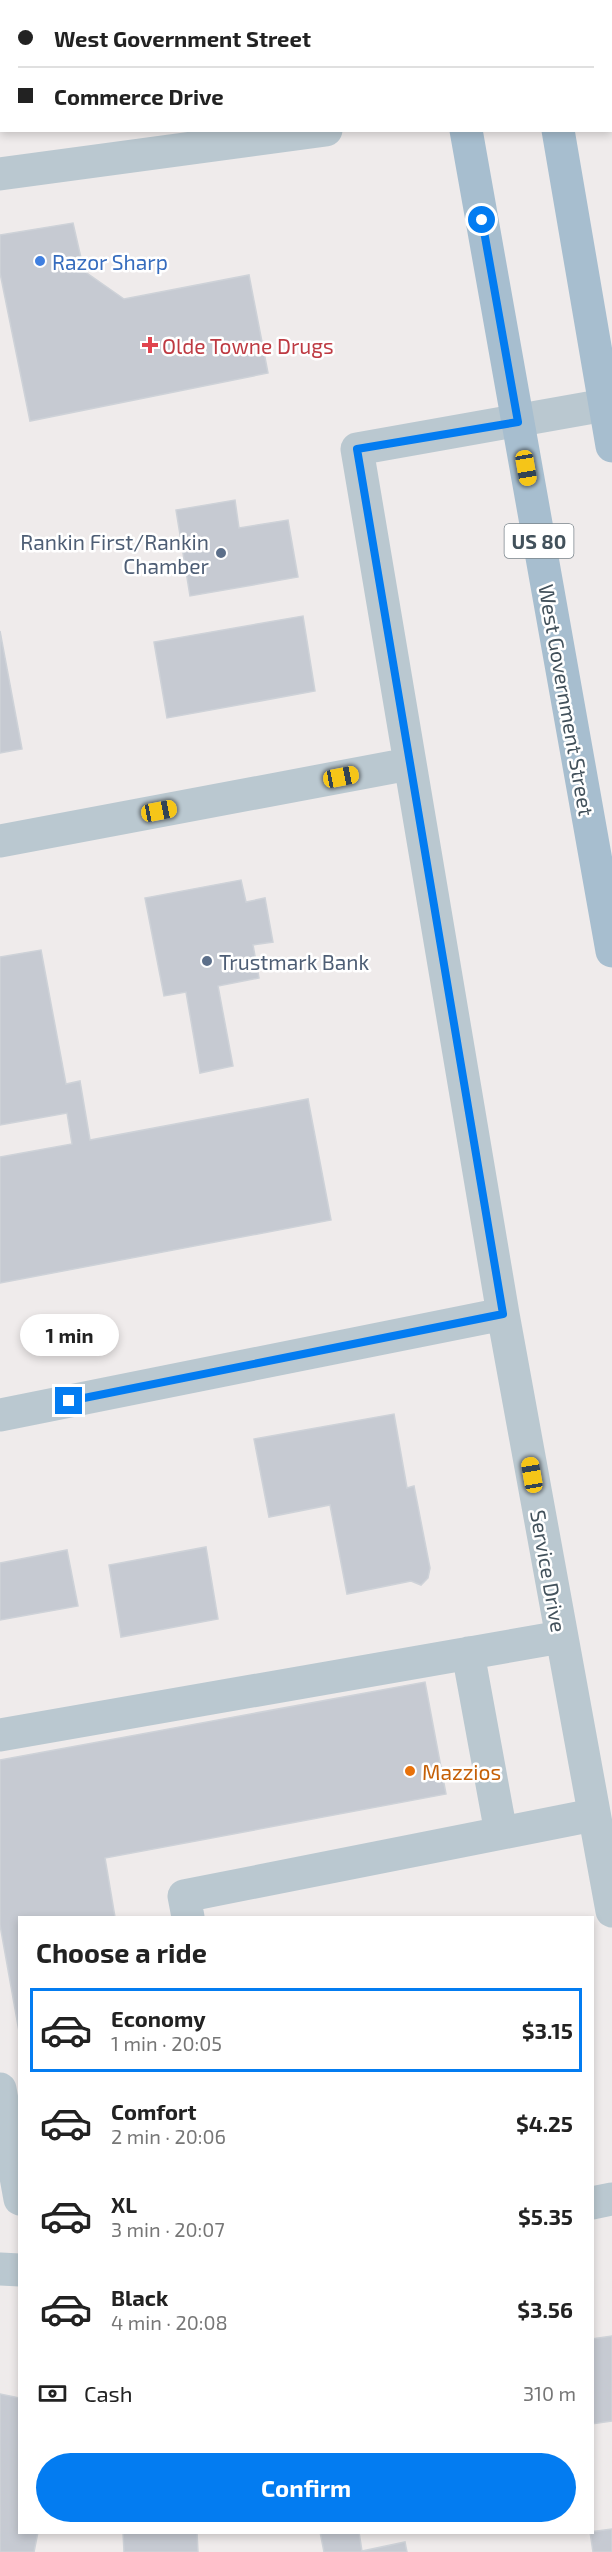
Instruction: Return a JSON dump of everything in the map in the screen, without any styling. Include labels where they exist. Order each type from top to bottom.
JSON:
[{"type":"main road","name":"West Government Street","points":[[466,132],[612,951]]},
{"type":"main road","points":[[558,132],[612,446]]},
{"type":"street","points":[[0,174],[311,132]]},
{"type":"street","name":"Service Drive","points":[[605,405],[357,449],[503,1314],[612,1911]]},
{"type":"street","points":[[0,840],[409,764]]},
{"type":"street","points":[[0,1415],[503,1314]]},
{"type":"street","points":[[0,1735],[561,1637]]},
{"type":"street","points":[[468,1653],[501,1833]]},
{"type":"street","points":[[188,1916],[184,1896],[594,1815]]},
{"type":"street","points":[[594,1924],[612,1920]]},
{"type":"street","points":[[0,2089],[18,2188]]},
{"type":"street","points":[[594,2203],[612,2199]]},
{"type":"street","points":[[0,2269],[18,2270]]},
{"type":"building","points":[[73,223],[84,271],[124,299],[249,275],[268,373],[30,421],[0,273],[0,235]]},
{"type":"building","name":"Rankin First/Rankin Chamber","points":[[235,500],[239,528],[288,520],[298,577],[190,596],[176,510]]},
{"type":"building","points":[[303,616],[315,691],[167,718],[154,642]]},
{"type":"building","points":[[0,631],[22,749],[0,753]]},
{"type":"building","name":"Trustmark Bank","points":[[241,880],[246,902],[265,898],[273,942],[253,945],[259,978],[218,986],[233,1066],[200,1073],[186,992],[164,996],[145,898]]},
{"type":"building","points":[[41,950],[66,1084],[80,1081],[90,1140],[308,1099],[331,1220],[0,1283],[0,1157],[72,1144],[67,1113],[0,1125],[0,957]]},
{"type":"building","points":[[394,1414],[407,1488],[414,1486],[430,1568],[428,1578],[421,1585],[411,1581],[347,1594],[330,1505],[269,1517],[254,1439]]},
{"type":"building","points":[[206,1547],[218,1619],[121,1637],[109,1565]]},
{"type":"building","points":[[67,1550],[78,1606],[0,1620],[0,1563]]},
{"type":"building","points":[[425,1682],[446,1794],[105,1858],[115,1916],[18,1916],[18,2026],[0,1925],[0,1760]]},
{"type":"building","points":[[612,2336],[612,2421],[594,2424],[594,2339]]},
{"type":"building","points":[[0,2394],[18,2398],[18,2534],[38,2534],[34,2552],[0,2552]]},
{"type":"building","points":[[612,2529],[612,2552],[593,2552],[590,2534],[594,2534],[594,2531]]},
{"type":"building","points":[[123,2534],[197,2534],[198,2552],[124,2552]]},
{"type":"building","points":[[320,2534],[359,2534],[362,2551],[405,2542],[407,2552],[324,2552]]},
{"type":"place","name":"Razor Sharp","points":[[40,261]]},
{"type":"place","name":"Olde Towne Drugs","points":[[150,345]]},
{"type":"place","name":"Rankin First/Rankin Chamber","points":[[221,553]]},
{"type":"place","name":"Trustmark Bank","points":[[207,961]]},
{"type":"place","name":"Mazzios","points":[[410,1771]]},
{"type":"route","points":[[69,1401],[503,1314],[357,449],[518,422],[482,220]]}]
